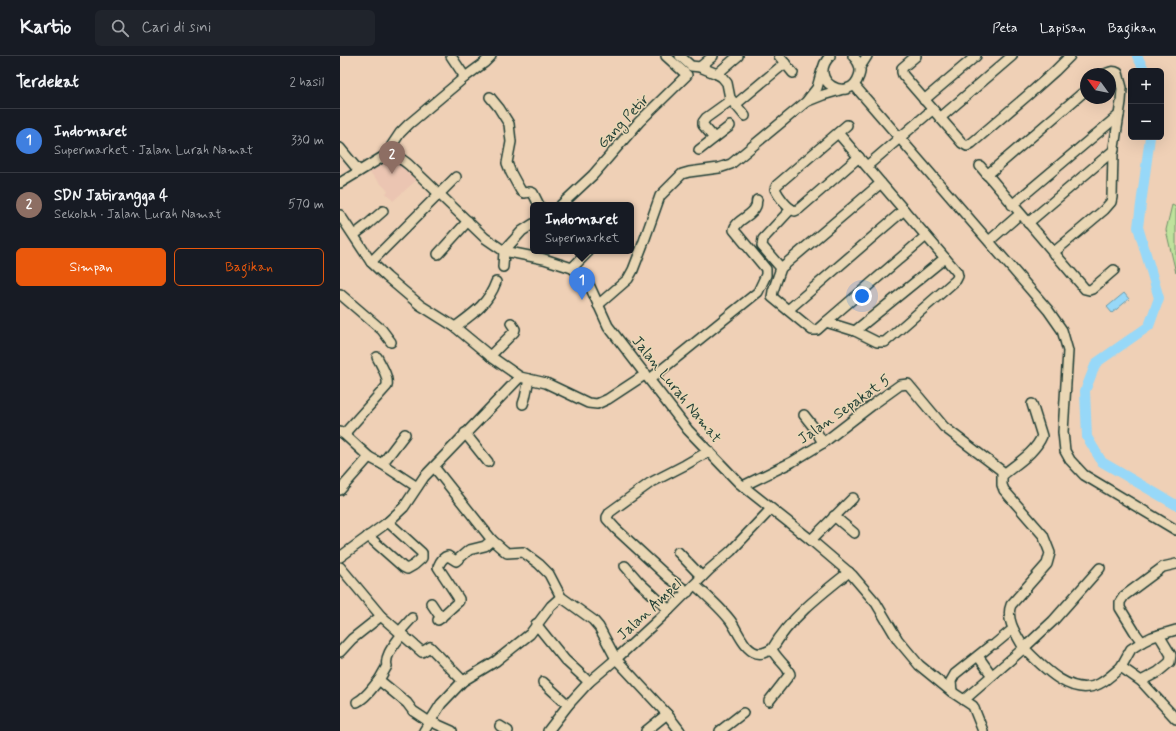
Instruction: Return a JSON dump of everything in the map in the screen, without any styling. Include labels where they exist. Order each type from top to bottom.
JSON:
[{"type":"street","points":[[451,56],[465,77]]},
{"type":"street","points":[[340,183],[382,157],[390,155],[392,145],[400,133],[491,56]]},
{"type":"street","name":"Gang Petir","points":[[564,202],[593,175],[634,127],[687,75],[666,56]]},
{"type":"street","points":[[680,56],[690,66],[700,67],[717,74],[726,83],[733,102],[745,116]]},
{"type":"street","points":[[700,67],[713,56]]},
{"type":"street","points":[[717,74],[738,56]]},
{"type":"street","points":[[598,305],[628,279],[633,270],[660,196],[682,174],[719,168],[731,164],[806,102],[817,88],[824,63],[829,56]]},
{"type":"street","points":[[806,102],[854,85],[858,80],[860,66],[854,56]]},
{"type":"street","points":[[860,66],[867,56]]},
{"type":"street","points":[[916,56],[902,68],[903,75],[932,110],[966,146],[970,145],[1039,86],[1070,56]]},
{"type":"street","points":[[924,100],[976,56]]},
{"type":"street","points":[[940,118],[1012,56]]},
{"type":"street","points":[[714,138],[703,125],[706,118],[733,102],[782,59],[793,73]]},
{"type":"street","points":[[822,70],[827,83],[833,88],[840,90]]},
{"type":"street","points":[[1053,253],[1104,210],[1111,202],[1114,150],[1122,88],[1118,73],[1116,72]]},
{"type":"street","points":[[854,85],[1048,310],[1062,330],[1068,351],[1063,432],[1065,451],[1070,460],[1084,475],[1176,530]]},
{"type":"street","points":[[987,175],[1080,95]]},
{"type":"street","points":[[490,97],[509,124],[511,142],[507,163],[511,172],[521,191],[524,193],[533,192],[538,202]]},
{"type":"street","points":[[867,166],[932,110]]},
{"type":"street","points":[[1012,205],[1119,115]]},
{"type":"street","points":[[847,125],[777,185],[776,189],[791,209],[795,211],[859,157]]},
{"type":"street","points":[[699,150],[730,126]]},
{"type":"street","points":[[826,322],[855,331],[877,342],[885,342],[956,280],[958,276],[957,272],[838,133]]},
{"type":"street","points":[[340,148],[359,171]]},
{"type":"street","points":[[1028,223],[1114,150]]},
{"type":"street","name":"Jalan Lurah Namat","points":[[390,155],[409,164],[493,245],[504,251],[544,259],[572,268],[587,280],[608,326],[688,430],[743,486],[849,572],[876,603],[898,640],[919,665],[952,692],[973,706],[983,731]]},
{"type":"street","points":[[980,166],[1085,289],[1092,289],[1114,270]]},
{"type":"street","points":[[371,262],[456,177]]},
{"type":"street","points":[[881,183],[781,268],[772,297],[812,330],[817,330],[926,236]]},
{"type":"street","points":[[340,215],[371,262],[420,305],[455,327],[490,356],[520,377],[546,383],[588,403],[597,404],[648,377],[758,292],[766,275],[766,269],[734,230],[735,226],[753,210],[756,206],[757,200]]},
{"type":"street","points":[[781,268],[762,246],[761,242],[791,209]]},
{"type":"street","points":[[354,235],[383,210]]},
{"type":"street","points":[[788,310],[904,210]]},
{"type":"street","points":[[989,241],[1020,214]]},
{"type":"street","points":[[438,254],[468,222]]},
{"type":"street","points":[[503,267],[504,251],[522,231],[530,226]]},
{"type":"street","points":[[572,268],[585,254]]},
{"type":"street","points":[[855,331],[945,258]]},
{"type":"street","points":[[455,327],[485,303],[496,282]]},
{"type":"street","points":[[340,294],[382,330],[391,342]]},
{"type":"street","points":[[490,356],[514,332],[511,323]]},
{"type":"street","points":[[377,357],[388,382],[387,386],[342,433],[368,457],[382,464],[417,487]]},
{"type":"street","points":[[340,557],[388,522],[404,507],[424,477],[520,377]]},
{"type":"street","points":[[523,404],[529,379]]},
{"type":"street","name":"Jalan Sepakat 5","points":[[743,486],[792,462],[823,443],[900,385],[908,384],[944,427],[996,466],[1002,471],[1003,475]]},
{"type":"street","points":[[1032,404],[1042,436],[1038,444],[1031,452],[1003,475],[1002,485],[1004,490],[1043,535],[1050,553],[1047,564],[1011,604],[1009,610],[1013,629],[1024,648],[1064,682],[1077,687],[1088,687],[1098,684],[1108,678],[1121,667],[1131,649],[1152,637],[1176,630]]},
{"type":"street","points":[[804,415],[815,429],[823,443]]},
{"type":"street","points":[[466,433],[488,462]]},
{"type":"street","points":[[382,464],[405,434]]},
{"type":"street","points":[[688,592],[643,555],[613,526],[607,517],[610,512],[650,483],[709,451]]},
{"type":"street","points":[[340,490],[368,457]]},
{"type":"street","points":[[434,467],[492,540],[508,553],[522,552],[539,564],[549,574],[561,597],[593,620],[599,627],[616,659],[667,714],[680,731]]},
{"type":"street","points":[[811,540],[853,498]]},
{"type":"street","name":"Jalan Ampel","points":[[548,731],[568,705],[589,682],[688,592],[731,551],[771,509]]},
{"type":"street","points":[[834,516],[854,533]]},
{"type":"street","points":[[368,536],[406,568],[414,565],[422,558],[422,553],[388,522]]},
{"type":"street","points":[[431,603],[439,619],[459,599],[438,567],[444,557],[448,556],[456,561],[469,550],[485,546],[492,540]]},
{"type":"street","points":[[678,552],[702,577]]},
{"type":"street","points":[[1142,642],[1120,608],[1120,602],[1124,596],[1163,567],[1176,564]]},
{"type":"street","points":[[625,566],[639,582],[669,610]]},
{"type":"street","points":[[340,567],[382,616],[422,652],[430,647],[463,681]]},
{"type":"street","points":[[964,700],[1053,622],[1100,568]]},
{"type":"street","points":[[695,585],[731,620],[741,639],[748,647],[762,653],[772,650],[779,638],[799,614],[849,572]]},
{"type":"street","points":[[424,731],[441,704],[463,681],[496,661],[530,634],[551,606],[561,597]]},
{"type":"street","points":[[340,652],[360,632],[382,616]]},
{"type":"street","points":[[357,702],[363,699],[379,680],[387,666],[386,663],[388,653],[402,629],[412,618]]},
{"type":"street","points":[[536,624],[565,660],[589,682]]},
{"type":"street","points":[[952,692],[951,681],[955,674],[1013,629]]},
{"type":"street","points":[[1141,681],[1158,672],[1170,662],[1171,656],[1159,635]]},
{"type":"street","points":[[769,701],[790,674],[774,655],[772,650]]},
{"type":"street","points":[[978,656],[990,673]]},
{"type":"street","points":[[1121,667],[1141,681],[1176,718]]},
{"type":"street","points":[[379,680],[407,703],[413,711],[425,719],[452,731]]},
{"type":"street","points":[[543,682],[568,705]]},
{"type":"street","points":[[720,731],[743,713]]},
{"type":"street","points":[[646,731],[667,714]]},
{"type":"shaded area","points":[[386,157],[394,157],[420,177],[393,201],[386,193],[388,191],[366,169]]},
{"type":"green space","points":[[1172,205],[1176,207],[1176,273],[1166,230]]},
{"type":"water","points":[[1124,293],[1129,299],[1112,313],[1107,307]]},
{"type":"waterway","points":[[1137,56],[1143,68]]},
{"type":"waterway","points":[[1150,140],[1138,227],[1159,298],[1149,326],[1096,363],[1085,391],[1087,437],[1102,462],[1176,505]]},
{"type":"place","name":"SDN Jatirangga 4","points":[[392,174]]},
{"type":"place","name":"Indomaret","points":[[582,300]]}]
